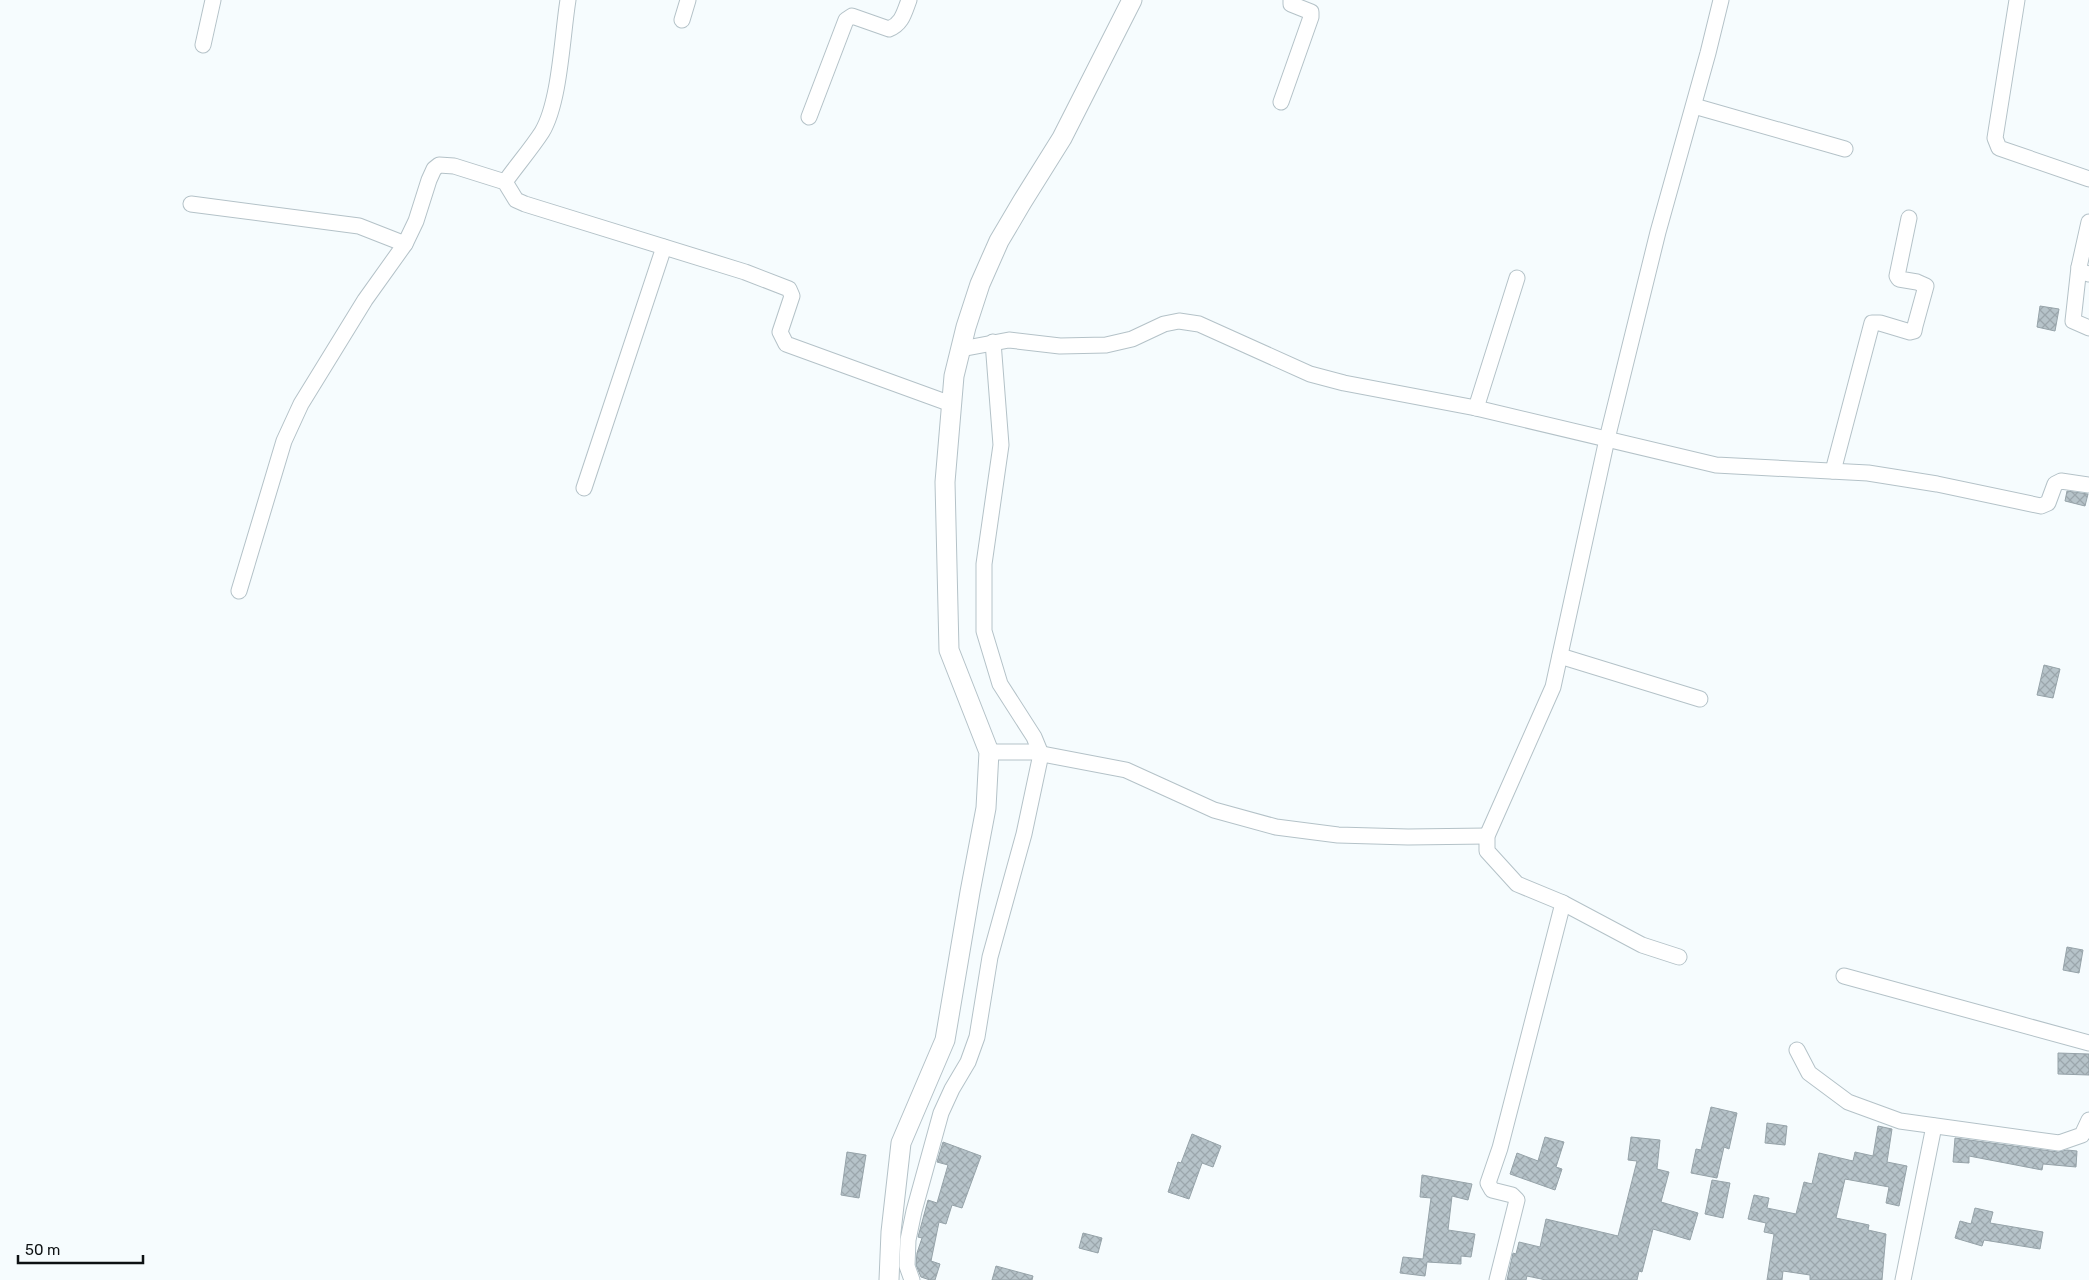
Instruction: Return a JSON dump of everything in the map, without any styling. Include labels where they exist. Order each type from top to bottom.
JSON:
[{"type":"street","points":[[203,45],[213,0]]},
{"type":"street","points":[[505,182],[542,132],[550,114],[568,0]]},
{"type":"street","points":[[682,20],[688,0]]},
{"type":"street","points":[[809,116],[846,20],[852,16],[889,29],[896,26],[902,19],[908,0]]},
{"type":"street","points":[[889,1280],[891,1232],[901,1143],[945,1040],[968,901],[986,808],[989,752],[949,650],[945,482],[954,376],[966,327],[980,284],[999,241],[1062,138],[1132,0]]},
{"type":"street","points":[[1281,102],[1311,17],[1311,12],[1291,4],[1291,0]]},
{"type":"street","points":[[1679,957],[1642,945],[1562,903],[1517,884],[1487,851],[1487,836],[1553,687],[1607,438],[1658,232],[1694,106],[1721,0]]},
{"type":"street","points":[[2017,0],[1994,138],[1999,148],[2089,178]]},
{"type":"street","points":[[1694,106],[1845,150]]},
{"type":"street","points":[[239,591],[284,441],[301,404],[364,300],[405,244],[416,221],[429,180],[434,169],[439,165],[454,166],[505,182],[516,200],[525,204],[745,272],[789,289],[792,296],[780,332],[786,344],[951,404]]},
{"type":"street","points":[[191,204],[359,226],[405,244]]},
{"type":"street","points":[[1833,472],[1872,323],[1880,322],[1910,332],[1914,331],[1926,286],[1917,282],[1899,279],[1897,276],[1909,218]]},
{"type":"street","points":[[2089,222],[2084,271],[2073,321],[2089,328]]},
{"type":"street","points":[[584,488],[664,247]]},
{"type":"street","points":[[1476,408],[1517,278]]},
{"type":"street","points":[[961,349],[993,342],[1024,341],[1060,346],[1106,345],[1132,339],[1164,324],[1179,321],[1199,324],[1310,374],[1344,383],[1476,408],[1716,465],[1901,478],[2041,506],[2048,503],[2055,484],[2061,481],[2089,485]]},
{"type":"street","points":[[912,1280],[907,1266],[908,1240],[914,1211],[941,1114],[952,1088],[968,1062],[977,1037],[990,957],[1024,834],[1041,754],[1034,737],[1000,684],[984,631],[984,564],[1000,445],[993,342]]},
{"type":"street","points":[[1560,656],[1700,699]]},
{"type":"street","points":[[989,752],[1041,754],[1126,770],[1214,810],[1276,827],[1338,835],[1408,837],[1487,836]]},
{"type":"street","points":[[1497,1280],[1516,1200],[1512,1195],[1492,1190],[1488,1183],[1500,1148],[1562,903]]},
{"type":"street","points":[[1844,976],[2089,1043]]},
{"type":"street","points":[[1797,1050],[1809,1073],[1848,1102],[1900,1121],[2059,1143],[2082,1135],[2089,1120]]},
{"type":"street","points":[[1903,1280],[1934,1126]]},
{"type":"building","points":[[2040,306],[2059,309],[2055,331],[2037,327]]},
{"type":"building","points":[[2067,491],[2088,494],[2085,506],[2065,501]]},
{"type":"building","points":[[2044,665],[2060,669],[2053,698],[2037,695]]},
{"type":"building","points":[[2067,947],[2083,950],[2079,973],[2063,970]]},
{"type":"building","points":[[2058,1053],[2089,1054],[2089,1075],[2058,1074]]},
{"type":"building","points":[[1711,1107],[1737,1113],[1729,1149],[1724,1147],[1717,1178],[1691,1173],[1696,1149],[1701,1150]]},
{"type":"building","points":[[1767,1123],[1787,1126],[1785,1145],[1765,1143]]},
{"type":"building","points":[[1878,1126],[1892,1129],[1887,1162],[1907,1166],[1899,1206],[1886,1203],[1889,1187],[1845,1179],[1836,1218],[1869,1225],[1868,1230],[1886,1234],[1882,1280],[1810,1280],[1810,1275],[1783,1271],[1782,1280],[1767,1280],[1774,1234],[1764,1232],[1766,1223],[1748,1219],[1754,1195],[1769,1198],[1767,1208],[1796,1214],[1804,1182],[1812,1184],[1819,1153],[1853,1161],[1855,1152],[1873,1156]]},
{"type":"building","points":[[1192,1134],[1221,1146],[1213,1167],[1202,1163],[1189,1199],[1168,1192],[1178,1162],[1181,1163]]},
{"type":"building","points":[[1545,1137],[1564,1142],[1556,1167],[1562,1169],[1555,1190],[1510,1174],[1517,1153],[1538,1161]]},
{"type":"building","points":[[1631,1137],[1660,1140],[1657,1169],[1669,1172],[1661,1202],[1698,1213],[1690,1240],[1653,1229],[1642,1272],[1639,1271],[1637,1280],[1546,1280],[1527,1276],[1526,1280],[1507,1280],[1513,1253],[1516,1254],[1519,1242],[1540,1247],[1546,1219],[1618,1236],[1637,1161],[1628,1160]]},
{"type":"building","points":[[1955,1138],[2058,1152],[2067,1150],[2077,1151],[2076,1167],[2043,1164],[2042,1170],[1969,1156],[1969,1163],[1953,1162]]},
{"type":"building","points":[[943,1142],[981,1156],[962,1208],[952,1205],[946,1224],[939,1222],[931,1261],[940,1264],[935,1280],[930,1280],[921,1277],[916,1265],[917,1253],[922,1238],[918,1237],[928,1200],[937,1203],[948,1165],[937,1162]]},
{"type":"building","points":[[847,1152],[866,1155],[859,1198],[841,1195]]},
{"type":"building","points":[[1422,1175],[1472,1184],[1468,1200],[1452,1196],[1448,1230],[1475,1234],[1471,1257],[1461,1256],[1461,1264],[1427,1262],[1425,1276],[1400,1273],[1403,1257],[1423,1259],[1431,1198],[1420,1197]]},
{"type":"building","points":[[1712,1180],[1730,1183],[1723,1218],[1705,1214]]},
{"type":"building","points":[[1975,1208],[1993,1212],[1990,1223],[2043,1232],[2040,1249],[1984,1240],[1982,1246],[1955,1238],[1960,1221],[1971,1224]]},
{"type":"building","points":[[1083,1233],[1102,1238],[1098,1253],[1079,1248]]},
{"type":"building","points":[[996,1266],[1033,1276],[1032,1280],[992,1280]]}]
